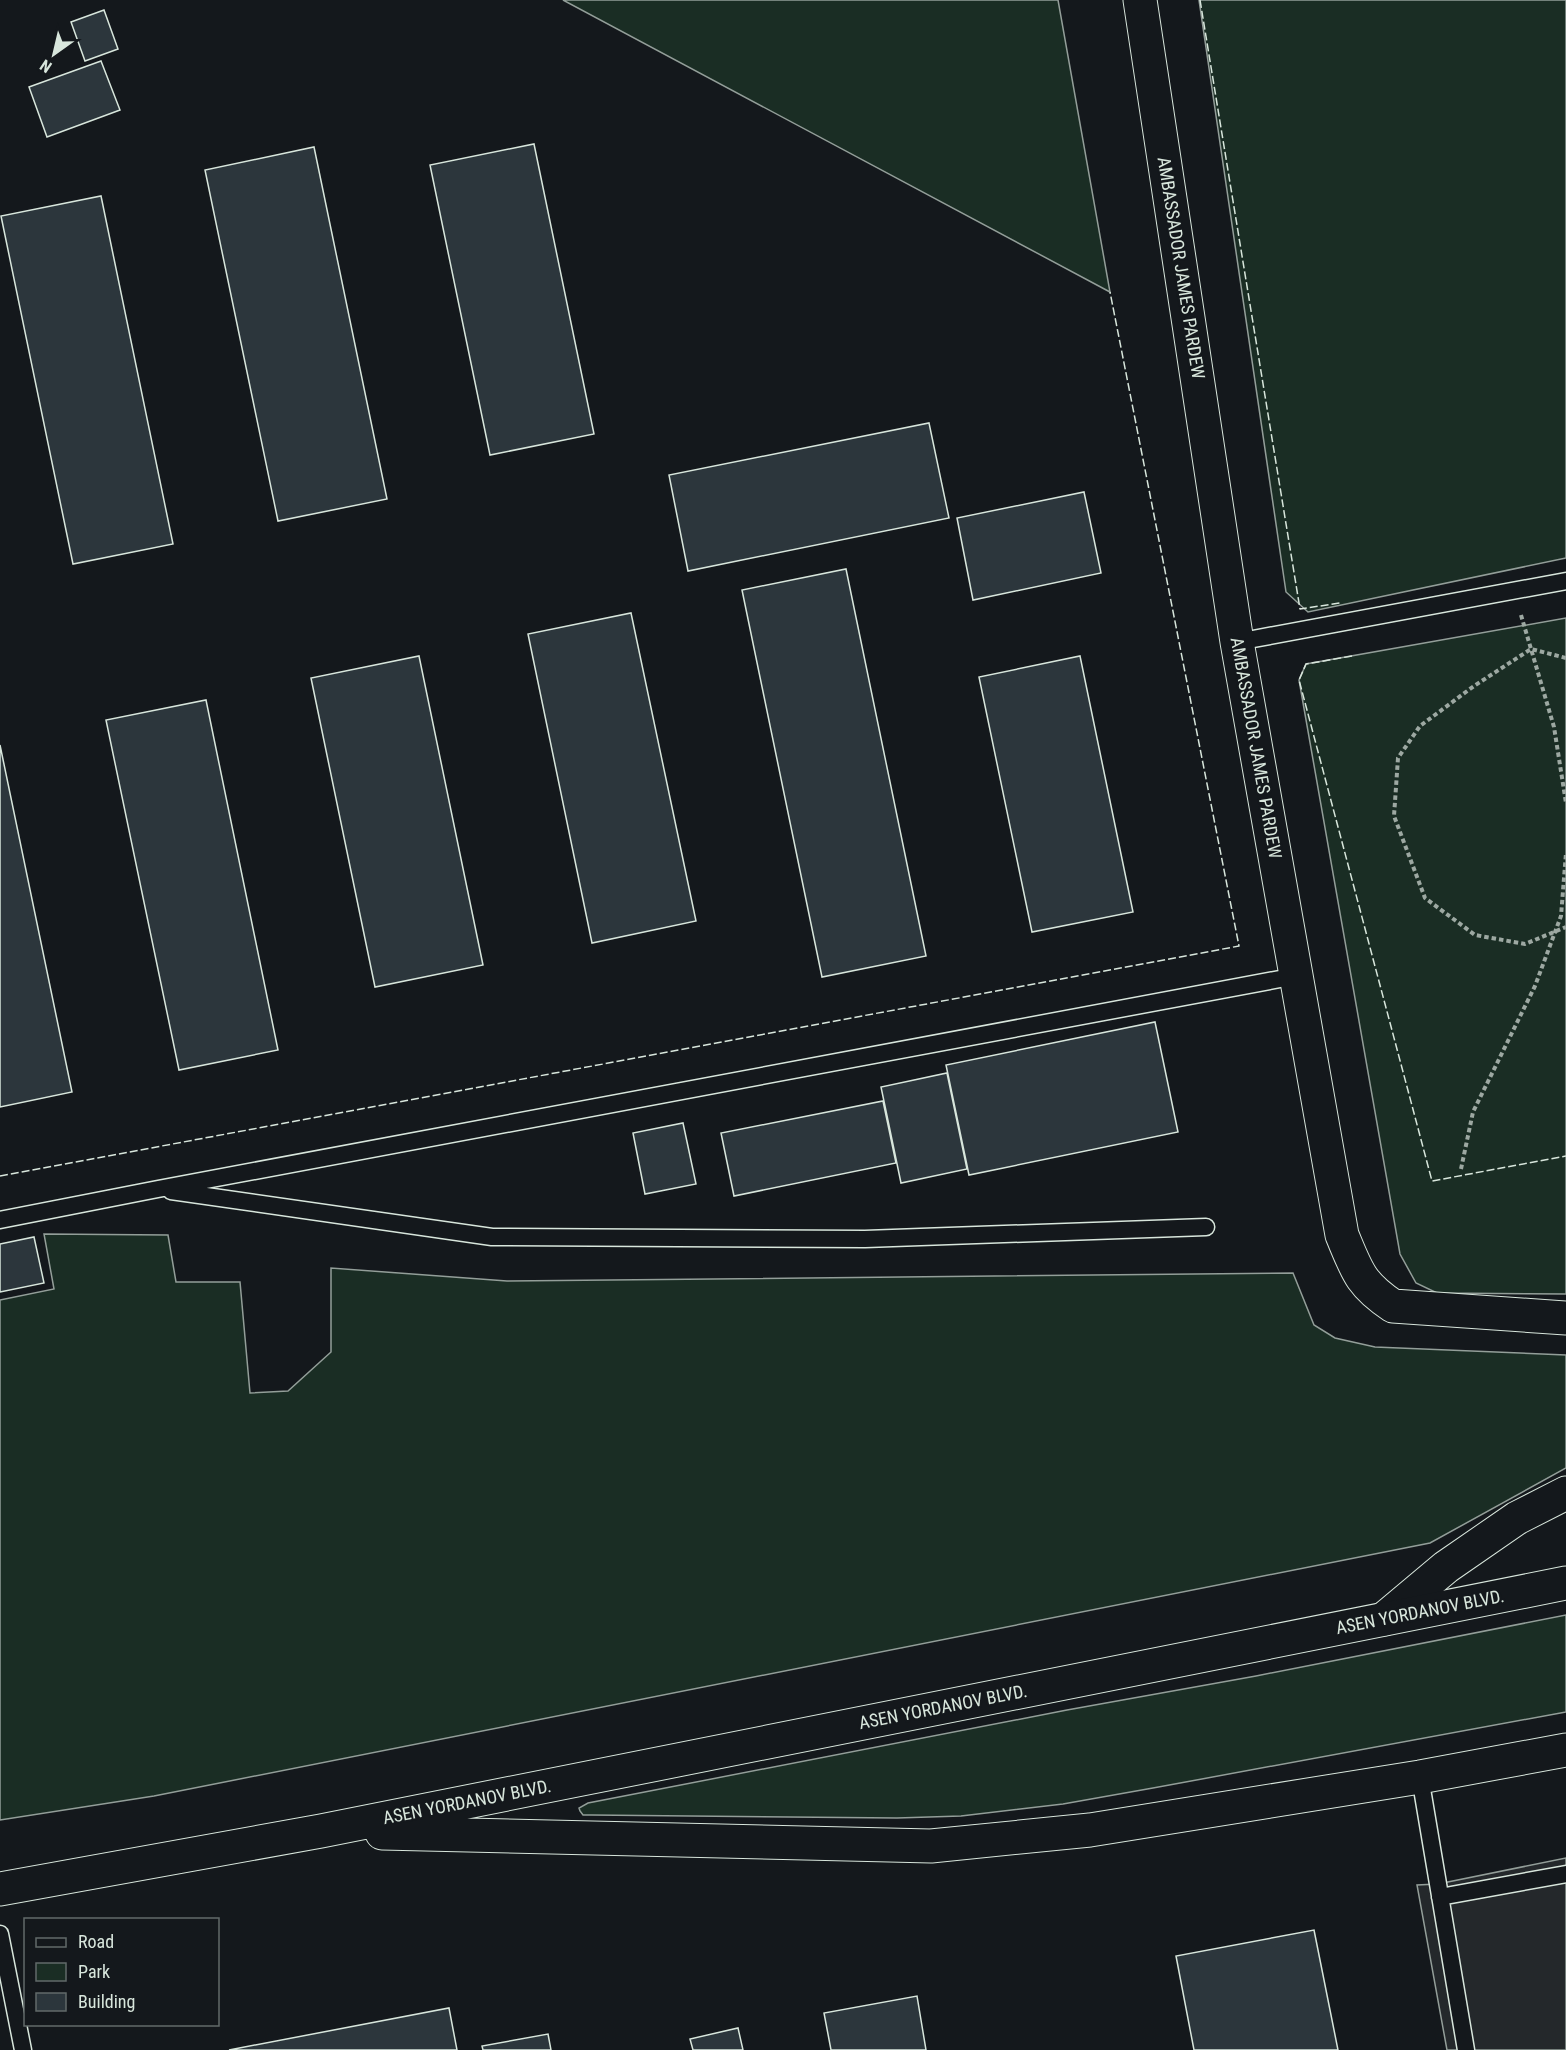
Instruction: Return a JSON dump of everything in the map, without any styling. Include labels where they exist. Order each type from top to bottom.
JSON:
[{"type":"main road","name":"AMBASSADOR JAMES PARDEW","points":[[1140,0],[1237,642],[1342,1235],[1356,1269],[1372,1291],[1394,1306],[1566,1318]]},
{"type":"main road","points":[[1384,1618],[1445,1568],[1517,1518],[1566,1493]]},
{"type":"main road","points":[[1445,1568],[1437,1580],[1436,1592],[1448,1602],[1457,1604]]},
{"type":"main road","name":"ASEN YORDANOV BLVD.","points":[[0,1889],[321,1831],[1566,1583]]},
{"type":"main road","name":"ASEN YORDANOV BLVD.","points":[[321,1831],[932,1846],[1090,1830],[1420,1777],[1566,1750]]},
{"type":"lane","points":[[1237,642],[1566,581]]},
{"type":"lane","points":[[0,1220],[1296,976]]},
{"type":"lane","points":[[158,1189],[492,1237],[865,1239],[1206,1227]]},
{"type":"lane","points":[[1420,1777],[1466,2050]]},
{"type":"lane","points":[[1440,1897],[1566,1874]]},
{"type":"lane","points":[[0,1934],[23,2050]]},
{"type":"path","points":[[1515,591],[1554,727],[1566,803]]},
{"type":"path","points":[[1566,658],[1531,649],[1474,686],[1420,726],[1398,758],[1394,816],[1425,898],[1475,935],[1525,944],[1566,927]]},
{"type":"path","points":[[1461,1169],[1473,1112],[1535,987],[1561,916],[1566,853]]},
{"type":"green space","points":[[563,0],[1058,0],[1110,292]]},
{"type":"green space","points":[[1199,0],[1566,0],[1566,558],[1308,612],[1286,592]]},
{"type":"green space","points":[[1566,618],[1566,1294],[1437,1293],[1416,1283],[1400,1254],[1299,680],[1306,664]]},
{"type":"green space","points":[[44,1234],[168,1235],[176,1282],[240,1282],[250,1393],[288,1391],[331,1352],[331,1268],[507,1281],[1293,1273],[1314,1325],[1335,1338],[1375,1347],[1566,1355],[1566,1468],[1430,1543],[154,1796],[0,1820],[0,1300],[54,1289]]},
{"type":"green space","points":[[1566,1615],[1566,1712],[1063,1804],[961,1816],[897,1818],[583,1815],[579,1808],[588,1803]]},
{"type":"shaded area","points":[[1566,1858],[1566,2050],[1447,2050],[1417,1885],[1438,1884]]},
{"type":"building","points":[[104,10],[118,49],[85,61],[71,22]]},
{"type":"building","points":[[101,61],[120,110],[47,137],[29,87]]},
{"type":"building","points":[[534,144],[594,434],[490,455],[430,165]]},
{"type":"building","points":[[314,147],[387,499],[278,521],[205,170]]},
{"type":"building","points":[[101,196],[173,544],[73,564],[1,216]]},
{"type":"building","points":[[929,423],[949,518],[688,571],[669,475]]},
{"type":"building","points":[[1084,492],[1101,573],[973,600],[957,518]]},
{"type":"building","points":[[846,569],[926,956],[822,977],[742,590]]},
{"type":"building","points":[[631,613],[696,921],[592,943],[528,634]]},
{"type":"building","points":[[419,656],[483,965],[375,987],[311,678]]},
{"type":"building","points":[[1080,656],[1133,912],[1032,932],[979,677]]},
{"type":"building","points":[[206,700],[278,1050],[179,1070],[106,720]]},
{"type":"building","points":[[0,745],[72,1092],[0,1107]]},
{"type":"building","points":[[1155,1022],[1178,1132],[969,1175],[946,1065]]},
{"type":"building","points":[[947,1073],[967,1169],[901,1183],[881,1087]]},
{"type":"building","points":[[883,1101],[896,1163],[734,1196],[721,1133]]},
{"type":"building","points":[[683,1123],[696,1184],[645,1194],[633,1133]]},
{"type":"building","points":[[34,1237],[44,1283],[0,1292],[0,1244]]},
{"type":"building","points":[[1314,1930],[1338,2050],[1194,2050],[1176,1956]]},
{"type":"building","points":[[917,1996],[926,2050],[831,2050],[824,2013]]},
{"type":"building","points":[[449,2008],[457,2050],[229,2050]]},
{"type":"building","points":[[738,2028],[743,2050],[693,2050],[690,2039]]},
{"type":"building","points":[[548,2034],[551,2050],[483,2050],[482,2046]]},
{"type":"fence","points":[[1200,0],[1300,609],[1340,603]]},
{"type":"fence","points":[[0,1176],[1239,946],[1110,292]]},
{"type":"fence","points":[[1352,656],[1306,664],[1299,680],[1432,1181],[1566,1156]]}]
